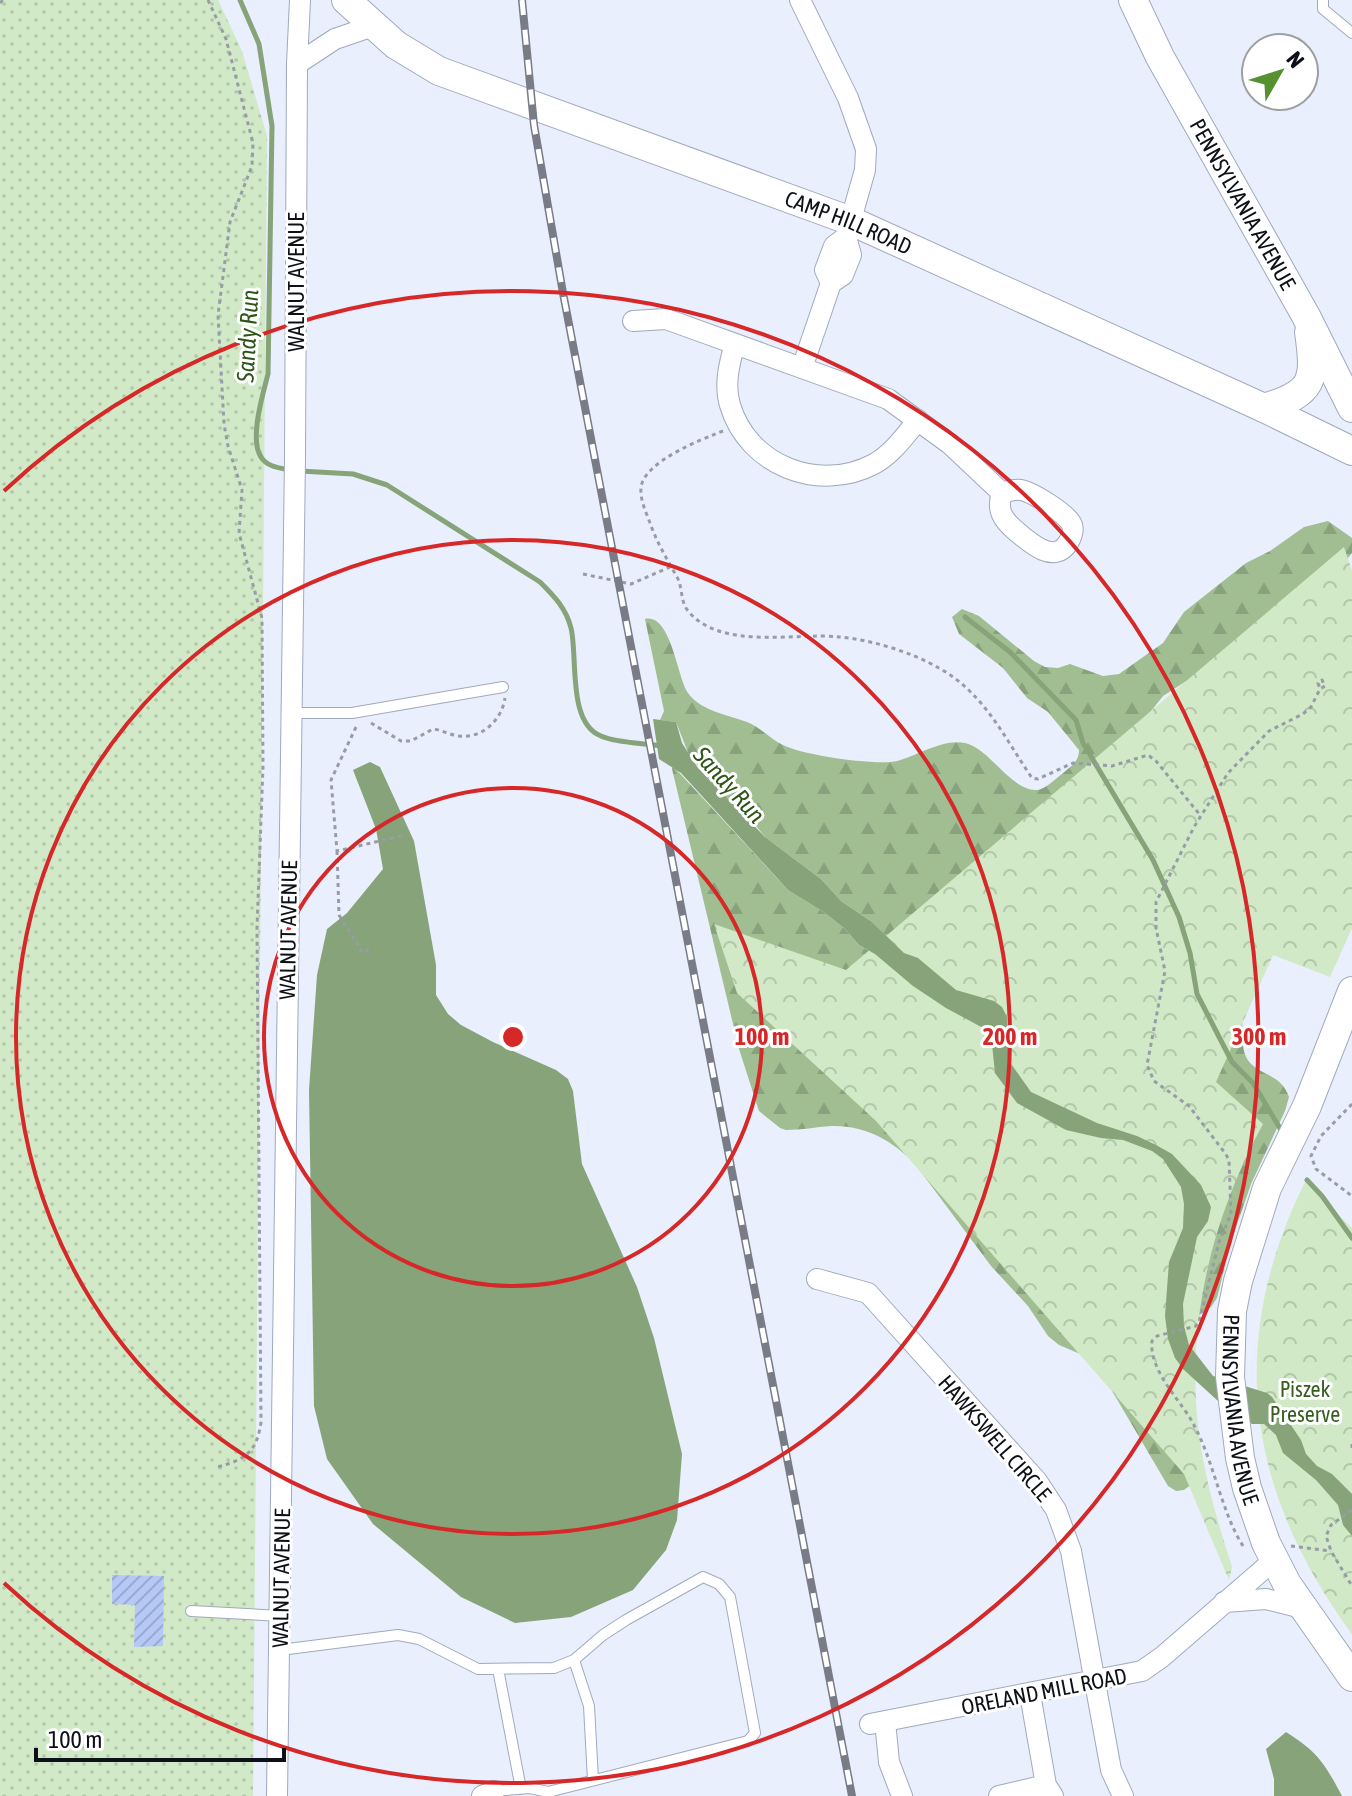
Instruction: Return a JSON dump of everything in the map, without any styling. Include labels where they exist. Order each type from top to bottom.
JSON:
[{"type":"main road","name":"CAMP HILL ROAD","points":[[346,0],[373,26],[414,57],[468,82],[848,229],[1264,408],[1352,451]]},
{"type":"main road","name":"PENNSYLVANIA AVENUE","points":[[1133,0],[1160,57],[1306,316],[1352,408]]},
{"type":"main road","points":[[1264,408],[1292,400],[1309,383],[1313,362],[1306,316]]},
{"type":"main road","name":"PENNSYLVANIA AVENUE","points":[[1352,991],[1307,1106],[1267,1188],[1238,1281],[1232,1311],[1230,1377],[1235,1429],[1247,1488],[1302,1608],[1352,1677]]},
{"type":"street","name":"WALNUT AVENUE","points":[[277,1796],[300,0]]},
{"type":"street","points":[[800,0],[848,98],[866,149],[865,170],[848,229],[851,255],[843,275],[831,283],[802,368]]},
{"type":"street","points":[[297,64],[335,39],[373,26]]},
{"type":"street","points":[[633,321],[666,319],[888,399],[950,444],[1002,493]]},
{"type":"street","points":[[735,344],[727,382],[729,403],[738,424],[758,451],[772,461],[803,473],[836,476],[876,463],[918,420]]},
{"type":"street","name":"HAWKSWELL CIRCLE","points":[[817,1279],[868,1293],[1037,1481],[1056,1510],[1071,1551],[1111,1770],[1123,1796]]},
{"type":"street","name":"ORELAND MILL ROAD","points":[[902,1796],[878,1722],[1142,1671],[1162,1657],[1277,1552]]},
{"type":"street","points":[[1224,1602],[1266,1599],[1302,1608]]},
{"type":"street","points":[[999,1796],[1050,1791],[1030,1694]]},
{"type":"lane","points":[[1323,0],[1323,9],[1352,33]]},
{"type":"lane","points":[[290,713],[360,711],[503,687]]},
{"type":"lane","points":[[280,1650],[398,1635],[419,1639],[478,1669],[554,1668],[574,1660],[626,1620],[703,1577],[719,1584],[730,1597],[755,1733],[748,1741],[548,1792],[521,1789],[488,1794]]},
{"type":"lane","points":[[191,1611],[281,1616]]},
{"type":"lane","points":[[574,1660],[589,1706],[593,1780]]},
{"type":"lane","points":[[498,1669],[521,1789]]},
{"type":"path","points":[[208,0],[226,39],[253,143],[252,166],[230,222],[218,315],[219,366],[228,446],[242,490],[239,533],[262,618],[264,695],[257,928],[261,1422],[252,1450],[229,1464],[217,1467]]},
{"type":"path","points":[[738,424],[679,451],[642,481],[641,498],[645,510],[680,585],[684,606],[697,619],[712,627],[755,637],[823,635],[858,639],[940,668],[976,696],[1029,775],[1038,779],[1061,767],[1121,764],[1143,754],[1151,756],[1200,816]]},
{"type":"path","points":[[583,574],[631,584],[670,567]]},
{"type":"path","points":[[360,711],[375,727],[401,741],[411,741],[433,729],[459,736],[472,735],[490,727],[500,715],[506,701],[503,687]]},
{"type":"path","points":[[1247,1551],[1237,1536],[1192,1422],[1152,1356],[1152,1341],[1157,1336],[1196,1326],[1202,1314],[1219,1242],[1231,1214],[1229,1160],[1189,1106],[1154,1081],[1147,1065],[1165,971],[1156,928],[1158,893],[1214,792],[1242,757],[1269,731],[1311,707],[1320,689]]},
{"type":"path","points":[[360,711],[355,730],[331,780],[339,915],[363,953]]},
{"type":"path","points":[[337,851],[405,835]]},
{"type":"path","points":[[358,957],[369,949]]},
{"type":"path","points":[[1352,1104],[1328,1128],[1313,1149],[1312,1163],[1352,1196]]},
{"type":"path","points":[[1352,1510],[1328,1529],[1326,1536],[1331,1551],[1352,1586]]},
{"type":"path","points":[[1277,1552],[1331,1551]]},
{"type":"green space","points":[[0,0],[218,0],[242,51],[267,136],[253,1796],[0,1796]]},
{"type":"green space","points":[[1328,521],[1352,538],[1352,553],[1347,559],[1199,673],[1163,696],[1137,729],[1242,1017],[1244,1053],[1256,1068],[1275,1078],[1289,1097],[1251,1184],[1231,1242],[1217,1298],[1211,1307],[1184,1326],[901,951],[872,922],[841,901],[821,879],[765,837],[689,755],[676,722],[660,720],[664,711],[645,619],[654,620],[667,636],[684,685],[693,699],[707,708],[752,724],[792,749],[857,761],[887,762],[945,744],[964,743],[980,751],[1020,785],[1037,790],[1047,786],[1071,766],[1078,758],[1079,750],[1048,712],[1027,698],[1003,668],[959,634],[952,617],[962,609],[979,616],[1045,667],[1058,668],[1070,664],[1103,676],[1119,674],[1163,643],[1184,612],[1246,563],[1270,551],[1304,527]]},
{"type":"green space","points":[[1344,547],[1352,571],[1352,928],[1330,977],[1273,955],[1216,1082],[1263,1124],[1227,1202],[1214,1242],[1198,1326],[1195,1368],[1202,1454],[1232,1567],[1229,1580],[1184,1474],[876,1121],[737,993],[714,924],[846,970]]},
{"type":"green space","points":[[673,766],[788,890],[825,913],[859,945],[873,953],[1192,1484],[1184,1490],[1176,1491],[1168,1486],[1108,1384],[1085,1356],[1059,1345],[1048,1336],[1028,1306],[991,1266],[906,1155],[866,1131],[843,1126],[786,1130],[759,1111],[739,1049]]},
{"type":"green space","name":"Piszek Preserve","points":[[1305,1182],[1352,1228],[1352,1634],[1317,1580],[1289,1526],[1270,1471],[1259,1415],[1257,1358],[1264,1301],[1280,1242]]},
{"type":"shaded area","points":[[653,719],[676,722],[682,743],[698,768],[765,837],[821,879],[841,901],[872,922],[904,953],[918,958],[956,990],[994,1001],[1002,1007],[1007,1017],[1009,1061],[1031,1092],[1097,1123],[1156,1145],[1172,1154],[1201,1185],[1211,1207],[1208,1221],[1197,1237],[1183,1304],[1189,1345],[1213,1376],[1272,1397],[1301,1440],[1306,1454],[1352,1494],[1352,1536],[1343,1525],[1338,1505],[1316,1480],[1283,1453],[1276,1435],[1264,1424],[1252,1424],[1218,1401],[1175,1358],[1168,1339],[1165,1316],[1169,1262],[1183,1228],[1184,1204],[1181,1187],[1163,1159],[1152,1151],[1123,1140],[1066,1130],[1017,1103],[995,1073],[992,1044],[985,1029],[913,986],[875,954],[859,945],[825,913],[788,890],[681,773],[659,759]]},
{"type":"shaded area","points":[[370,762],[380,767],[414,841],[436,965],[436,995],[448,1014],[461,1025],[556,1070],[568,1079],[573,1091],[582,1164],[637,1287],[654,1338],[682,1454],[677,1520],[666,1550],[633,1590],[571,1617],[515,1623],[461,1597],[373,1524],[327,1459],[314,1406],[309,1090],[317,975],[327,929],[347,913],[383,869],[376,829],[353,770]]},
{"type":"shaded area","points":[[1286,1732],[1320,1760],[1342,1796],[1274,1796],[1274,1779],[1266,1749]]},
{"type":"building","points":[[112,1575],[164,1576],[163,1646],[134,1647],[135,1605],[112,1604]]},
{"type":"waterway","name":"Sandy Run","points":[[240,0],[259,44],[272,126],[268,374],[256,439],[261,457],[267,463],[290,470]]},
{"type":"waterway","name":"Sandy Run","points":[[300,471],[353,474],[387,485],[540,582],[559,603],[569,621],[578,703],[590,729],[614,740],[662,746]]},
{"type":"waterway","points":[[965,617],[1010,652],[1076,720],[1083,743],[1153,860],[1179,917],[1190,953],[1197,994],[1232,1062],[1253,1083],[1281,1130]]},
{"type":"waterway","points":[[1307,1180],[1352,1238]]},
{"type":"railway","points":[[522,0],[534,125],[563,293],[852,1796]]}]
